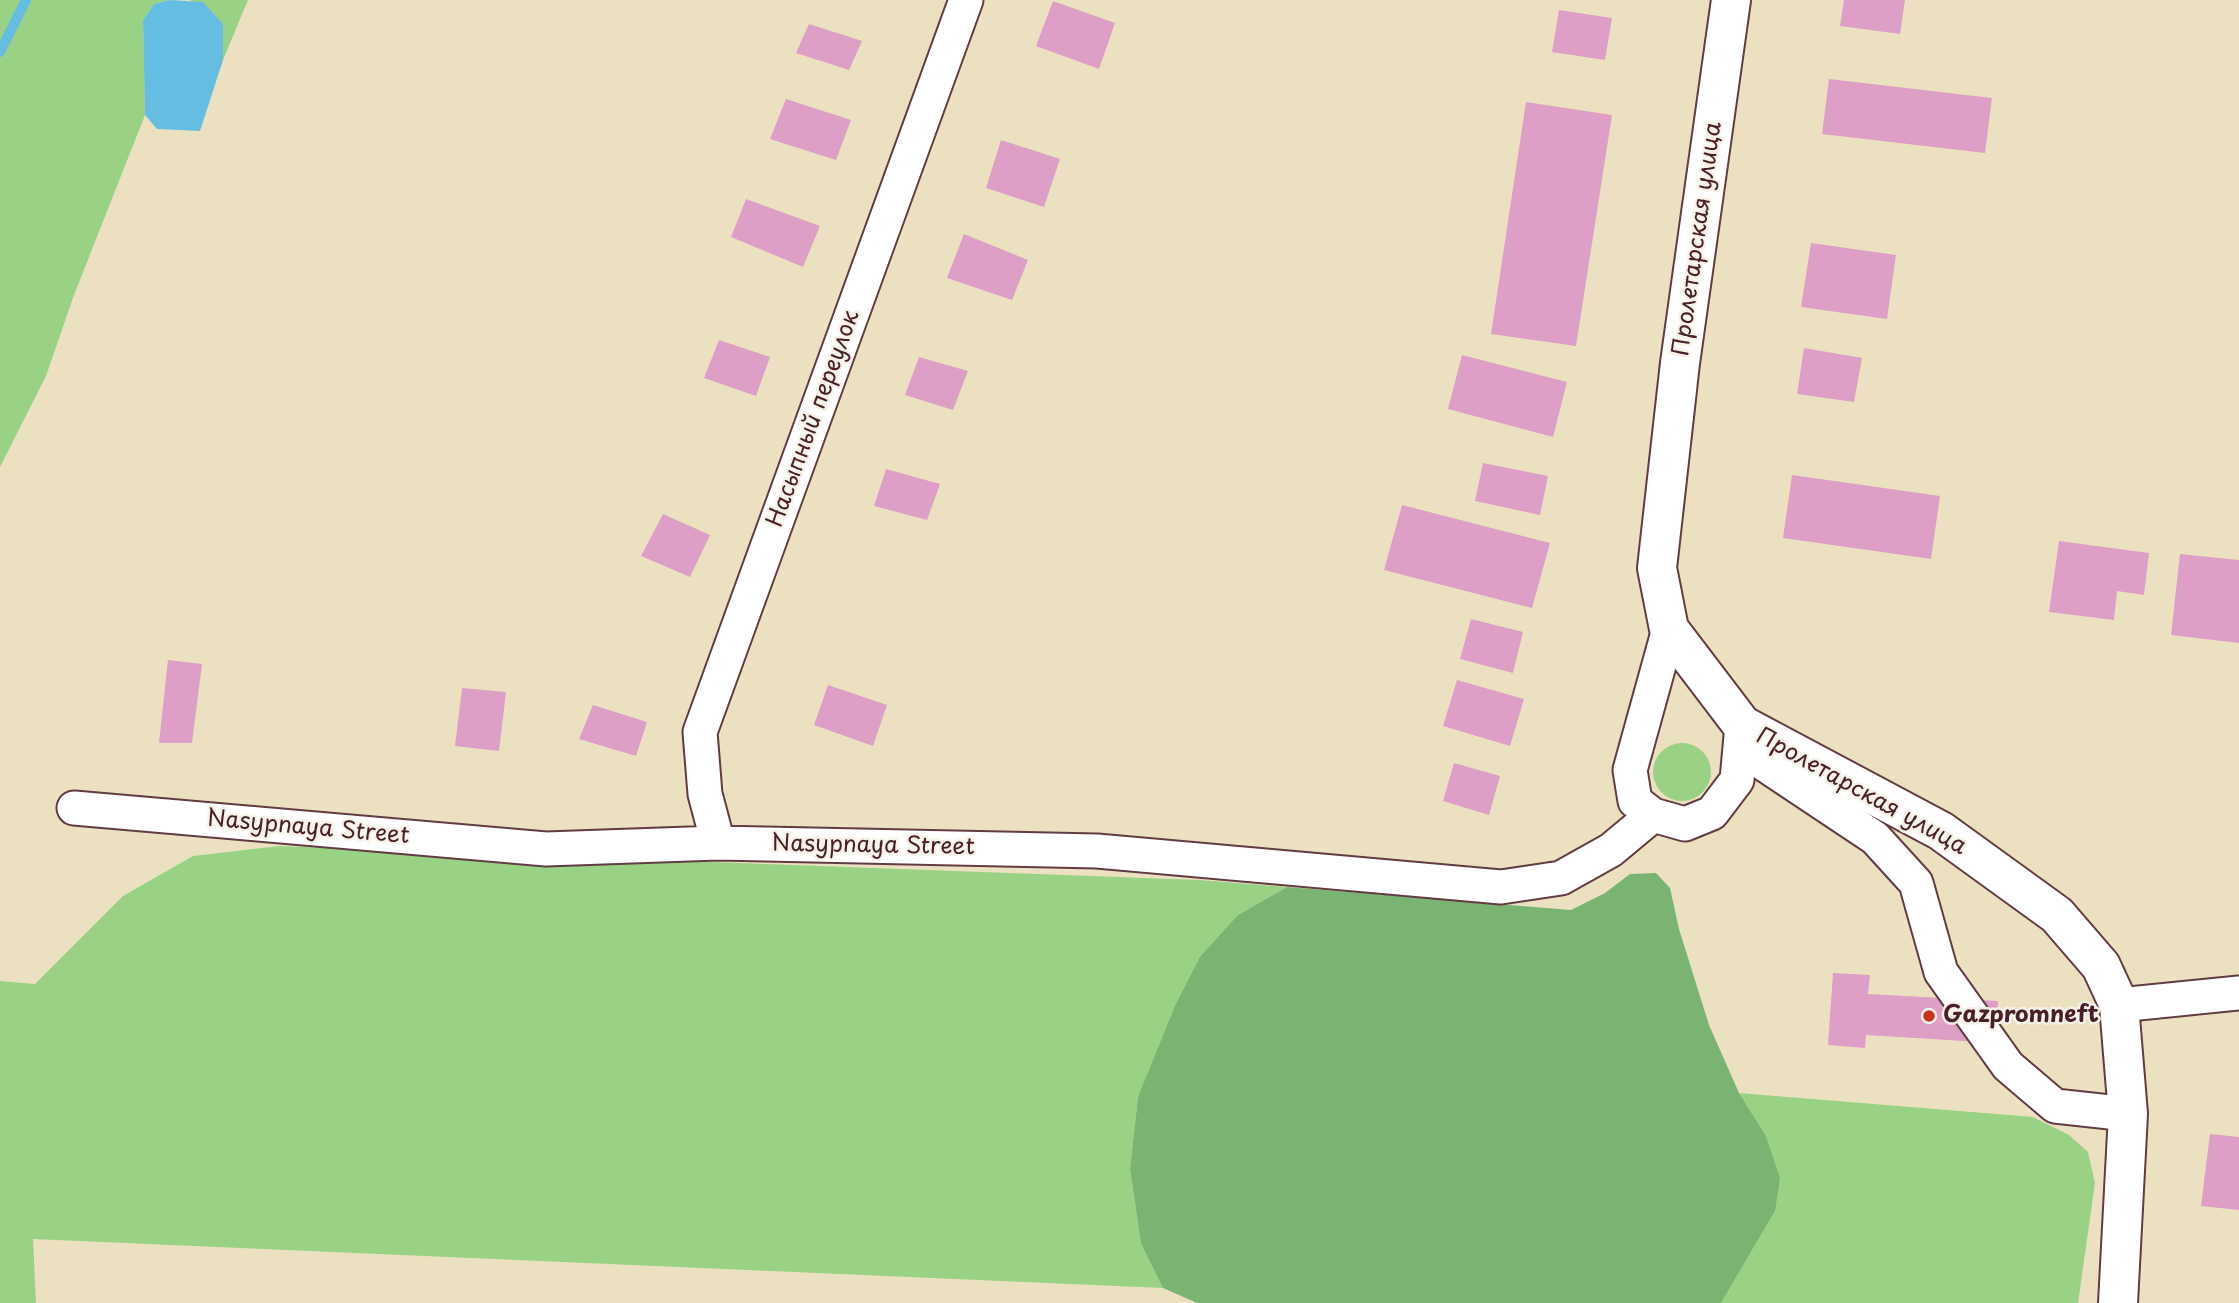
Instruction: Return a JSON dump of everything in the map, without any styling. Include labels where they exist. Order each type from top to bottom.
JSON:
[{"type":"main road","name":"Пролетарская улица","points":[[1731,0],[1680,363],[1657,568],[1669,629],[1742,725],[1941,831],[2057,915],[2101,966],[2119,1005],[2128,1114],[2118,1303]]},
{"type":"street","name":"Насыпный переулок","points":[[718,844],[705,794],[700,732],[966,0]]},
{"type":"street","points":[[1669,629],[1630,770],[1635,801],[1653,815],[1685,824],[1712,813],[1737,780],[1742,725]]},
{"type":"street","points":[[1742,725],[1763,764],[1875,838],[1916,883],[1941,972],[2008,1066],[2054,1107],[2128,1114]]},
{"type":"street","name":"Nasypnaya Street","points":[[74,808],[546,849],[718,844],[1097,850],[1501,887],[1561,878],[1611,850],[1653,815]]},
{"type":"street","points":[[2119,1005],[2230,1000]]},
{"type":"green space","points":[[0,0],[170,0],[154,4],[143,20],[145,115],[74,295],[46,376],[0,467]]},
{"type":"green space","points":[[190,0],[248,0],[223,60],[223,24]]},
{"type":"green space","points":[[1682,743],[1698,748],[1706,756],[1711,772],[1706,788],[1698,796],[1682,801],[1666,796],[1658,788],[1653,772],[1658,756],[1666,748]]},
{"type":"green space","points":[[279,846],[1199,880],[1287,887],[1238,915],[1138,1097],[1130,1169],[1141,1244],[1163,1288],[33,1239],[36,1303],[0,1303],[0,981],[35,984],[123,896],[193,856]]},
{"type":"green space","points":[[1656,873],[1670,888],[1679,929],[1709,1025],[1739,1093],[1765,1134],[1780,1178],[1775,1211],[1721,1303],[1197,1303],[1163,1288],[1141,1244],[1130,1169],[1138,1097],[1175,1006],[1200,957],[1238,915],[1287,887],[1571,910],[1605,893],[1630,874]]},
{"type":"green space","points":[[1739,1093],[2033,1117],[2069,1135],[2088,1152],[2095,1183],[2078,1303],[1721,1303],[1775,1211],[1765,1134]]},
{"type":"water","points":[[170,0],[203,2],[223,24],[223,60],[200,131],[157,129],[145,115],[143,20],[154,4]]},
{"type":"building","points":[[1844,0],[1905,0],[1900,34],[1840,26]]},
{"type":"building","points":[[1053,1],[1115,23],[1099,69],[1036,46]]},
{"type":"building","points":[[1559,10],[1612,18],[1605,60],[1552,52]]},
{"type":"building","points":[[809,24],[862,41],[849,70],[796,53]]},
{"type":"building","points":[[1829,79],[1992,98],[1985,153],[1822,134]]},
{"type":"building","points":[[786,99],[851,120],[836,160],[770,139]]},
{"type":"building","points":[[1526,102],[1612,115],[1576,346],[1491,334]]},
{"type":"building","points":[[1001,140],[1060,159],[1044,207],[986,188]]},
{"type":"building","points":[[746,199],[820,226],[803,267],[731,237]]},
{"type":"building","points":[[964,234],[1028,260],[1012,300],[947,278]]},
{"type":"building","points":[[1811,243],[1896,255],[1887,319],[1801,307]]},
{"type":"building","points":[[719,340],[770,357],[756,396],[704,378]]},
{"type":"building","points":[[1804,348],[1862,358],[1854,402],[1797,394]]},
{"type":"building","points":[[1462,355],[1567,382],[1553,437],[1448,409]]},
{"type":"building","points":[[919,357],[968,371],[953,410],[905,395]]},
{"type":"building","points":[[1483,463],[1548,476],[1540,515],[1475,501]]},
{"type":"building","points":[[886,469],[940,484],[927,520],[874,506]]},
{"type":"building","points":[[1792,475],[1940,496],[1931,559],[1783,538]]},
{"type":"building","points":[[1402,505],[1550,543],[1532,608],[1384,570]]},
{"type":"building","points":[[663,514],[710,535],[690,577],[641,556]]},
{"type":"building","points":[[2059,541],[2149,553],[2144,595],[2117,591],[2114,620],[2049,612]]},
{"type":"building","points":[[2180,554],[2239,560],[2239,643],[2171,635]]},
{"type":"building","points":[[1471,619],[1523,632],[1513,673],[1460,659]]},
{"type":"building","points":[[168,660],[202,664],[192,743],[159,743]]},
{"type":"building","points":[[1457,680],[1524,699],[1510,746],[1443,726]]},
{"type":"building","points":[[828,685],[887,705],[873,746],[814,725]]},
{"type":"building","points":[[462,688],[506,692],[499,751],[455,746]]},
{"type":"building","points":[[593,705],[647,722],[636,756],[579,739]]},
{"type":"building","points":[[1454,763],[1500,776],[1489,815],[1443,801]]},
{"type":"building","points":[[1833,973],[1870,975],[1868,994],[1998,1001],[1996,1043],[1866,1035],[1865,1048],[1828,1045]]},
{"type":"building","points":[[2210,1134],[2239,1137],[2239,1210],[2201,1206]]},
{"type":"waterway","points":[[0,52],[26,0]]},
{"type":"place","name":"Gazpromneft","points":[[1929,1016]]}]
